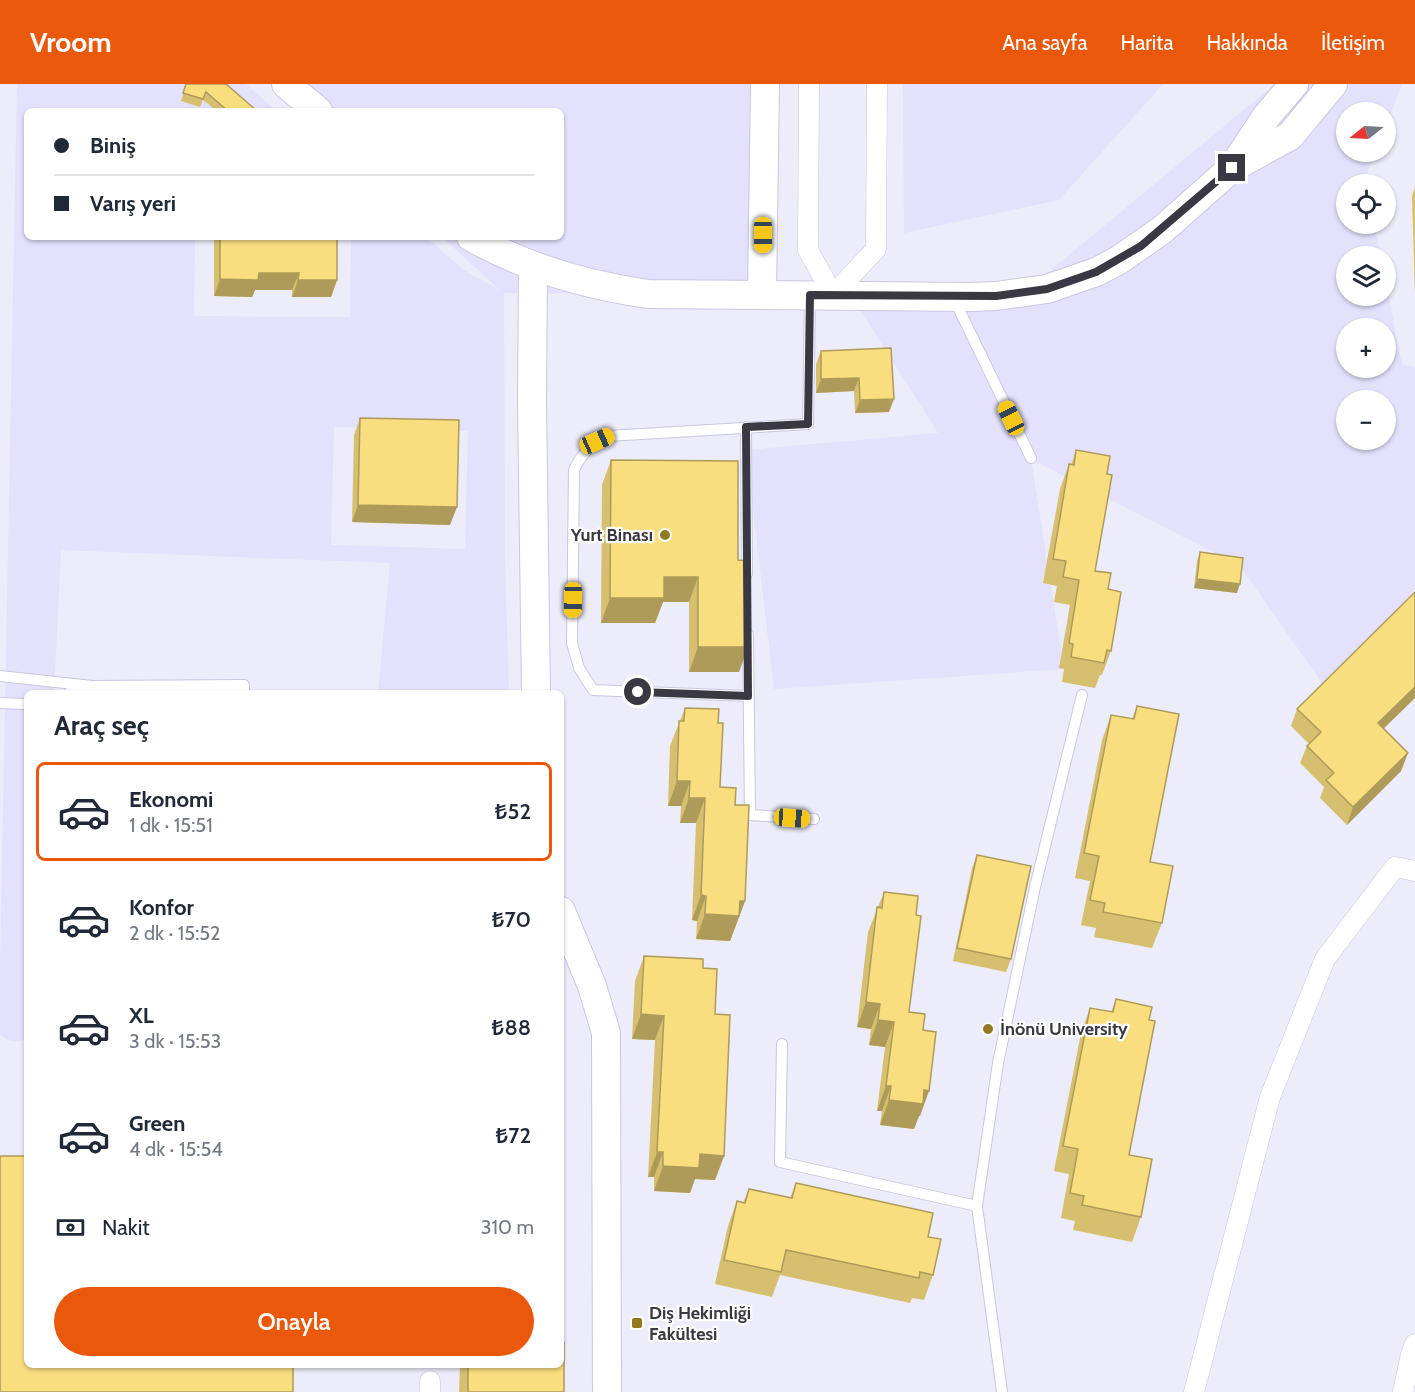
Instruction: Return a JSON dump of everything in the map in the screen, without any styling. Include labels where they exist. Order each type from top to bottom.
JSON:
[{"type":"street","points":[[286,84],[314,108]]},
{"type":"street","points":[[762,294],[765,84]]},
{"type":"street","points":[[809,84],[808,250],[822,295]]},
{"type":"street","points":[[822,295],[876,249],[877,84]]},
{"type":"street","points":[[1232,168],[1266,117],[1294,84]]},
{"type":"street","points":[[477,240],[533,266],[599,285],[648,294],[996,296],[1022,294],[1047,289],[1096,272],[1141,246],[1232,168],[1290,136],[1334,84]]},
{"type":"street","points":[[533,266],[532,402],[536,690]]},
{"type":"street","points":[[1194,1392],[1270,1097],[1325,959],[1395,867],[1415,871]]},
{"type":"street","points":[[564,918],[592,986],[606,1033],[612,1387]]},
{"type":"street","points":[[1403,1392],[1415,1344]]},
{"type":"lane","points":[[748,696],[593,690],[579,668],[572,643],[574,470],[587,449],[608,436],[808,424],[822,295]]},
{"type":"lane","points":[[952,296],[1031,458]]},
{"type":"lane","points":[[746,427],[747,591]]},
{"type":"lane","points":[[748,626],[750,815],[814,819]]},
{"type":"lane","points":[[0,676],[92,686],[244,685],[244,690]]},
{"type":"lane","points":[[79,690],[92,686]]},
{"type":"lane","points":[[1002,1392],[977,1206],[998,1063],[1035,887],[1082,695]]},
{"type":"lane","points":[[0,703],[24,704]]},
{"type":"lane","points":[[782,1044],[780,1162],[977,1206]]},
{"type":"shaded area","name":"İnönü University","points":[[0,84],[1415,84],[1415,1392],[0,1392]]},
{"type":"shaded area","points":[[17,84],[246,84],[274,108],[24,108],[24,240],[195,240],[194,316],[350,317],[351,240],[429,240],[464,270],[501,291],[445,240],[564,240],[564,108],[298,108],[271,84],[753,84],[762,294],[504,293],[505,562],[509,690],[378,690],[390,563],[61,550],[54,690],[24,690],[24,1040],[13,1041],[0,1034]],"holes":[[[334,427],[468,431],[465,549],[331,545]]]},
{"type":"shaded area","points":[[903,84],[1163,84],[1059,200],[904,233]]},
{"type":"shaded area","points":[[1275,84],[1402,84],[1395,102],[1336,102],[1336,162],[1372,162],[1367,174],[1336,174],[1336,234],[1376,234],[1379,246],[1336,246],[1336,306],[1390,306],[1393,318],[1336,318],[1336,378],[1396,378],[1396,334],[1402,365],[1415,367],[1415,589],[1327,690],[1240,566],[1031,459],[1064,669],[774,689],[746,450],[938,433],[851,295],[1022,294]]},
{"type":"building","points":[[186,84],[226,84],[254,108],[225,108],[206,92],[203,99],[183,93]]},
{"type":"building","points":[[220,240],[337,240],[337,280],[298,280],[299,273],[259,273],[258,280],[220,279]]},
{"type":"building","points":[[891,348],[894,399],[860,400],[859,378],[821,379],[821,351]]},
{"type":"building","points":[[360,418],[459,420],[457,507],[358,505]]},
{"type":"building","points":[[1076,450],[1110,456],[1107,474],[1112,475],[1095,571],[1111,573],[1108,589],[1121,592],[1111,651],[1107,650],[1104,663],[1071,657],[1073,644],[1069,643],[1079,580],[1063,577],[1066,561],[1053,559],[1069,464],[1074,465]]},
{"type":"building","name":"Yurt Binası","points":[[611,460],[738,461],[738,560],[748,561],[748,647],[698,647],[698,577],[664,577],[664,598],[610,598]]},
{"type":"building","points":[[1200,552],[1243,558],[1240,584],[1197,579]]},
{"type":"building","points":[[1415,592],[1415,687],[1378,723],[1408,753],[1353,807],[1326,780],[1334,773],[1307,746],[1321,732],[1297,709]]},
{"type":"building","points":[[1137,706],[1179,714],[1150,862],[1173,866],[1162,923],[1103,912],[1105,903],[1090,900],[1099,856],[1084,853],[1111,715],[1134,719]]},
{"type":"building","points":[[685,708],[719,709],[718,723],[723,723],[720,787],[736,788],[735,805],[749,805],[745,901],[740,901],[739,916],[705,914],[706,896],[701,895],[705,798],[689,798],[690,781],[677,781],[679,721],[684,721]]},
{"type":"building","points":[[977,855],[1031,866],[1011,959],[957,948]]},
{"type":"building","points":[[884,892],[918,896],[916,915],[921,916],[909,1012],[925,1014],[923,1030],[936,1032],[929,1091],[924,1090],[923,1104],[889,1100],[891,1086],[886,1086],[894,1022],[878,1020],[880,1004],[866,1002],[877,907],[882,908]]},
{"type":"building","points":[[644,956],[703,959],[703,968],[717,969],[715,1014],[730,1015],[724,1156],[700,1154],[699,1168],[663,1166],[663,1152],[657,1152],[664,1016],[641,1014]]},
{"type":"building","points":[[1116,999],[1152,1007],[1149,1020],[1155,1021],[1129,1155],[1152,1159],[1141,1217],[1082,1205],[1084,1196],[1070,1193],[1078,1149],[1063,1146],[1090,1008],[1113,1012]]},
{"type":"building","points":[[0,1156],[24,1156],[24,1368],[293,1368],[293,1392],[0,1392]]},
{"type":"building","points":[[796,1183],[933,1213],[928,1237],[941,1239],[933,1275],[920,1272],[919,1278],[786,1250],[781,1272],[724,1260],[737,1201],[745,1203],[749,1189],[792,1198]]},
{"type":"building","points":[[468,1368],[564,1368],[564,1392],[468,1392]]},
{"type":"place","name":"Yurt Binası","points":[[665,535]]},
{"type":"place","name":"İnönü University","points":[[988,1029]]},
{"type":"place","name":"Diş Hekimliği Fakültesi","points":[[637,1323]]},
{"type":"route","points":[[638,692],[748,696],[746,427],[808,424],[810,295],[996,296],[1022,294],[1072,282],[1096,272],[1141,246],[1232,168]]}]
